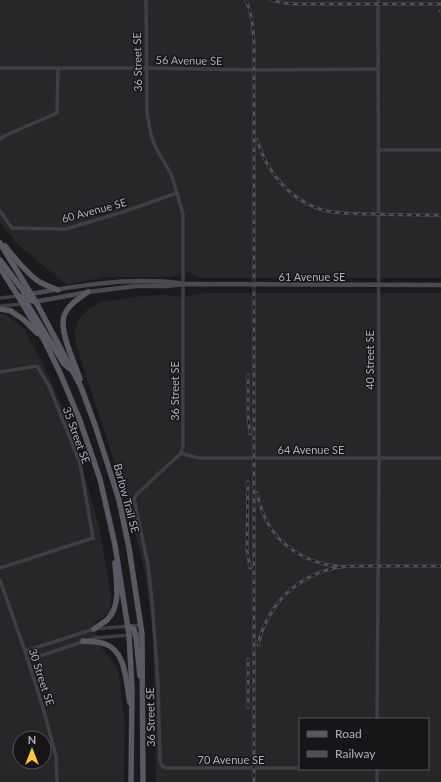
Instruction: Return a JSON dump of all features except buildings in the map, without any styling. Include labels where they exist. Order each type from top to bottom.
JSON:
[{"type":"main road","points":[[0,241],[38,281],[58,290]]},
{"type":"main road","name":"Barlow Trail SE","points":[[0,241],[28,294],[36,302],[81,387],[119,500],[142,625],[144,782]]},
{"type":"main road","points":[[0,260],[28,294]]},
{"type":"main road","name":"Barlow Trail SE","points":[[0,268],[24,303],[60,373],[79,418],[100,478],[115,544],[128,626],[132,635],[131,782]]},
{"type":"main road","points":[[81,387],[80,378],[63,329],[64,316],[68,308],[76,300],[88,292]]},
{"type":"main road","points":[[24,303],[64,364],[72,371]]},
{"type":"main road","points":[[0,308],[12,311],[24,320],[44,340]]},
{"type":"main road","points":[[94,629],[107,620],[114,610],[116,602],[117,590],[115,544]]},
{"type":"main road","points":[[132,635],[143,694]]},
{"type":"main road","points":[[83,641],[106,644],[118,654],[126,672],[126,686],[132,713]]},
{"type":"street","name":"36 Street SE","points":[[146,0],[147,113],[151,135],[156,148],[171,174],[183,214],[183,446],[181,453],[137,494],[134,499],[148,565],[152,601],[158,683],[160,761],[162,766]]},
{"type":"street","name":"40 Street SE","points":[[377,718],[379,458],[378,0]]},
{"type":"street","name":"56 Avenue SE","points":[[0,68],[250,70],[377,69]]},
{"type":"street","points":[[0,139],[57,113],[58,68]]},
{"type":"street","points":[[378,150],[441,150]]},
{"type":"street","name":"60 Avenue SE","points":[[0,211],[12,228],[66,229],[123,212],[177,193]]},
{"type":"street","name":"61 Avenue SE","points":[[0,298],[84,285],[125,281],[167,281],[183,284]]},
{"type":"street","name":"61 Avenue SE","points":[[0,308],[88,292],[136,286],[167,286],[183,284],[441,285]]},
{"type":"street","name":"35 Street SE","points":[[0,372],[38,366],[49,386],[80,463],[93,538],[0,568]]},
{"type":"street","name":"64 Avenue SE","points":[[181,453],[198,458],[441,458]]},
{"type":"street","name":"30 Street SE","points":[[0,580],[43,708],[56,756],[57,782]]},
{"type":"street","points":[[25,651],[94,629],[142,625]]},
{"type":"street","points":[[27,660],[95,638],[142,634]]},
{"type":"street","name":"70 Avenue SE","points":[[162,766],[166,768],[299,768]]},
{"type":"street","points":[[377,770],[377,782]]},
{"type":"shaded area","points":[[0,0],[441,0],[441,278],[198,278],[190,272],[172,277],[104,277],[67,285],[18,245],[0,222]]},
{"type":"shaded area","points":[[206,293],[441,293],[441,782],[156,782],[153,630],[145,573],[127,499],[84,370],[74,333],[79,319],[89,308],[101,302],[143,296],[170,295],[179,297]]},
{"type":"shaded area","points":[[0,314],[6,314],[24,329],[42,362],[70,424],[99,526],[111,594],[110,613],[94,623],[101,647],[118,669],[125,722],[124,782],[0,782]]},
{"type":"railway","points":[[246,0],[251,15],[254,42],[254,782]]},
{"type":"railway","points":[[271,0],[295,4],[441,4]]},
{"type":"railway","points":[[257,140],[261,152],[274,175],[292,194],[314,207],[327,211],[344,213],[441,215]]},
{"type":"railway","points":[[248,375],[248,416],[250,434]]},
{"type":"railway","points":[[248,482],[247,550],[250,568]]},
{"type":"railway","points":[[257,493],[266,520],[278,538],[305,557],[326,565],[337,566]]},
{"type":"railway","points":[[258,645],[267,620],[274,608],[291,589],[314,575],[333,568],[358,566],[441,566]]},
{"type":"railway","points":[[248,659],[248,707]]}]
